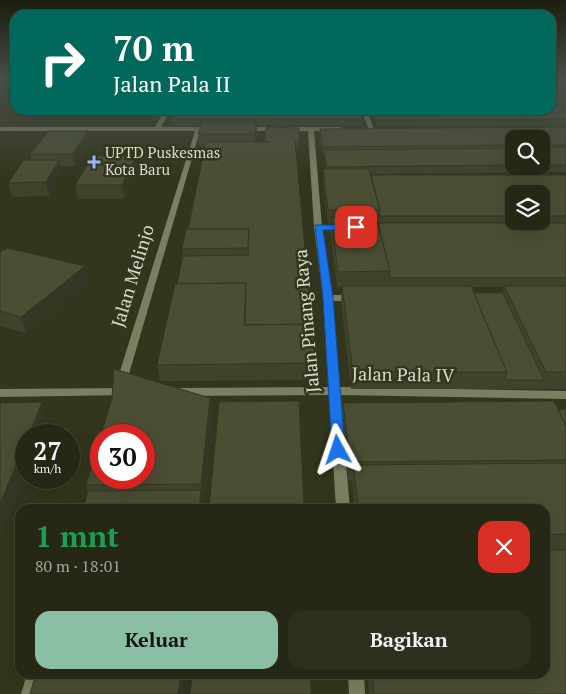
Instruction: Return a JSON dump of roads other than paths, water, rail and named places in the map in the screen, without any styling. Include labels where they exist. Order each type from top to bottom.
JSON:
[{"type":"street","points":[[157,129],[165,115]]},
{"type":"street","points":[[366,115],[372,129]]},
{"type":"street","points":[[0,136],[3,129],[217,129]]},
{"type":"street","name":"Jalan Melinjo","points":[[118,396],[198,129]]},
{"type":"street","points":[[236,129],[346,129]]},
{"type":"street","name":"Jalan Pinang Raya","points":[[311,129],[320,176],[344,504]]},
{"type":"street","points":[[363,129],[381,129]]},
{"type":"street","points":[[328,298],[368,298]]},
{"type":"street","name":"Jalan Pala IV","points":[[168,392],[334,391],[566,395]]},
{"type":"street","points":[[0,393],[118,396],[139,392]]},
{"type":"street","points":[[29,694],[34,679]]},
{"type":"street","points":[[356,679],[357,694]]},
{"type":"place","name":"UPTD Puskesmas Kota Baru","points":[[94,162]]}]
